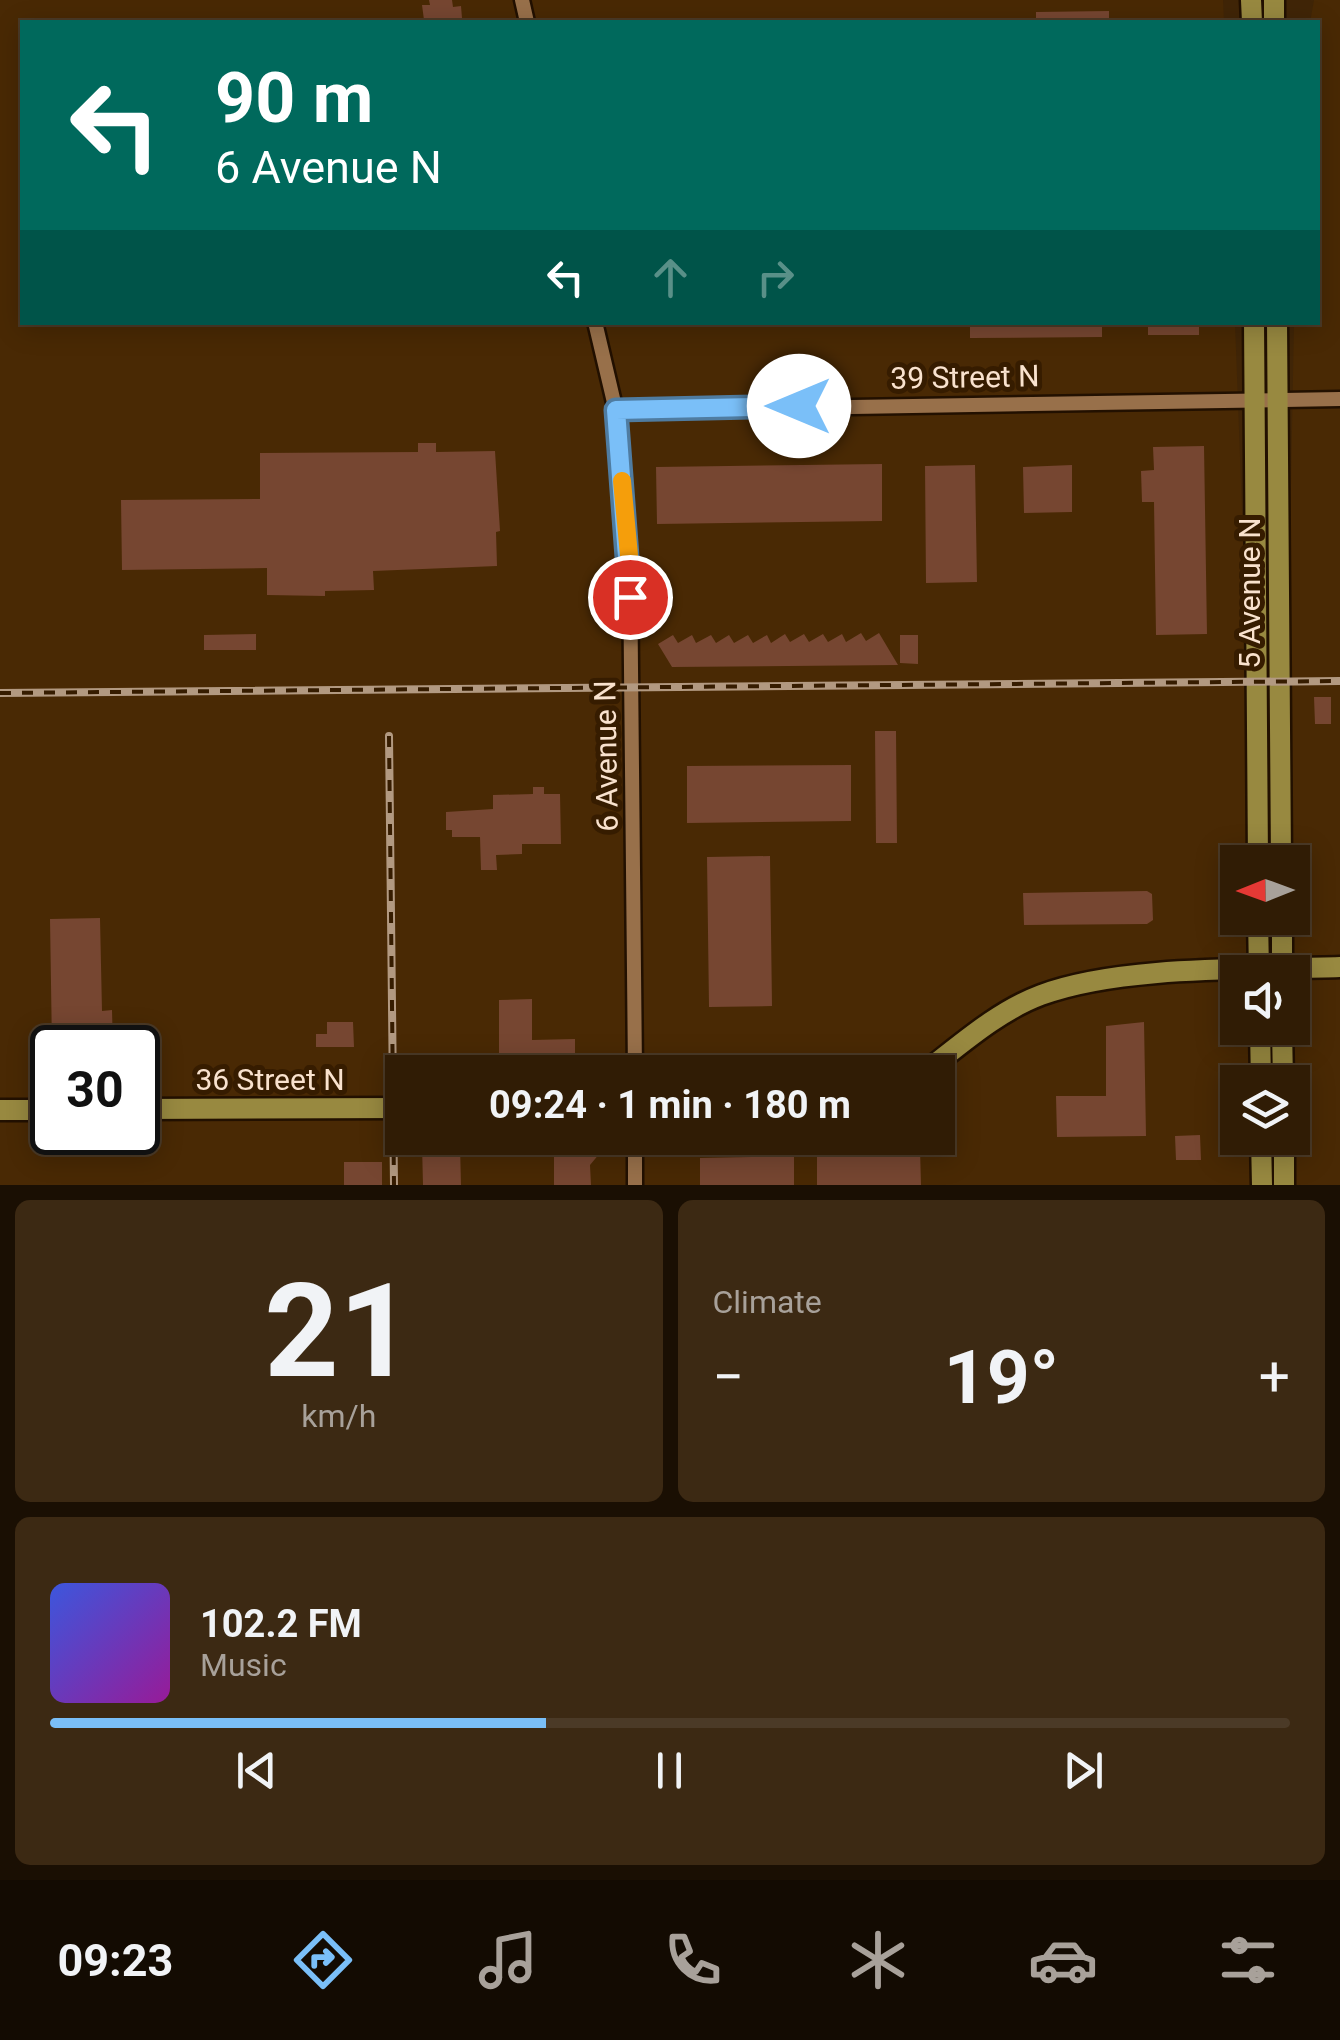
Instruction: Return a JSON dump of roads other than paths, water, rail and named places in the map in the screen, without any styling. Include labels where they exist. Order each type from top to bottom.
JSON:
[{"type":"main road","name":"5 Avenue N","points":[[1254,325],[1258,845]]},
{"type":"main road","name":"5 Avenue N","points":[[1277,325],[1281,845]]},
{"type":"main road","points":[[1310,969],[1340,967]]},
{"type":"main road","points":[[947,1055],[980,1030],[1040,996],[1112,979],[1220,973]]},
{"type":"main road","name":"36 Street N","points":[[160,1109],[385,1108]]},
{"type":"main road","points":[[0,1110],[30,1110]]},
{"type":"main road","points":[[1262,1155],[1262,1185]]},
{"type":"main road","points":[[1284,1155],[1284,1185]]},
{"type":"street","name":"6 Avenue N","points":[[596,325],[616,410],[630,567],[635,1055]]},
{"type":"street","points":[[1278,400],[1340,399]]},
{"type":"street","name":"39 Street N","points":[[616,410],[1278,400]]},
{"type":"street","points":[[635,1155],[635,1185]]},
{"type":"railway","points":[[0,693],[1340,681]]},
{"type":"railway","points":[[389,736],[394,1185]]}]
